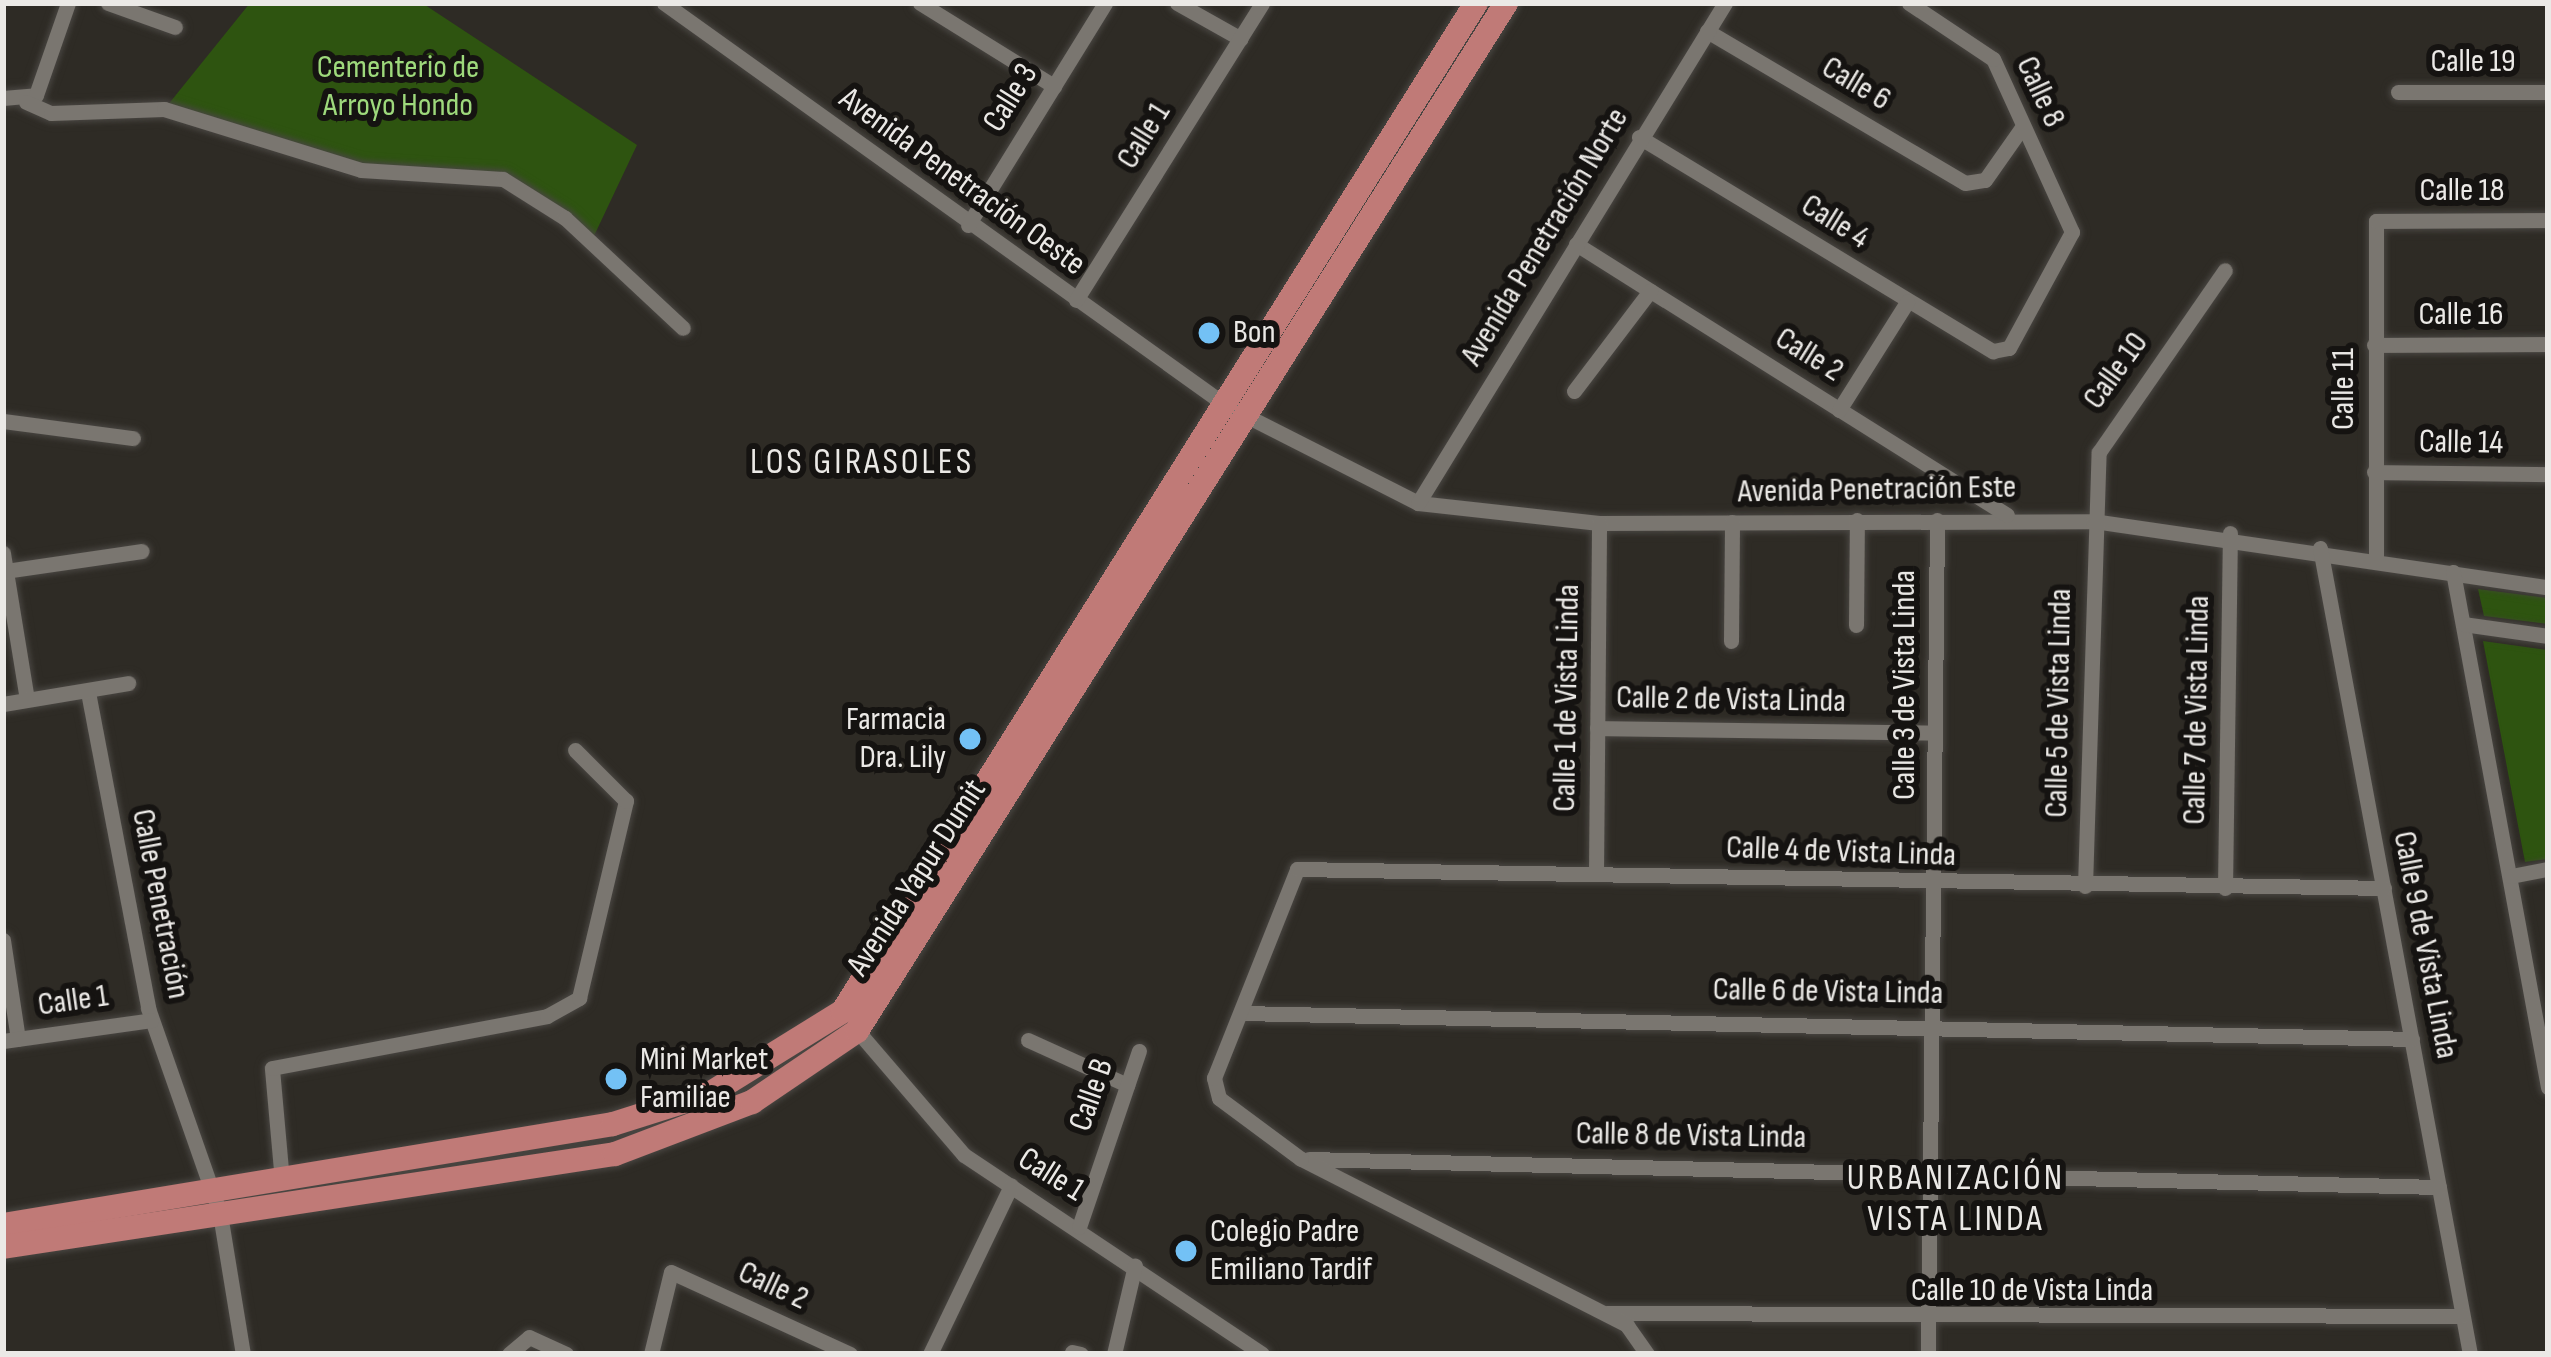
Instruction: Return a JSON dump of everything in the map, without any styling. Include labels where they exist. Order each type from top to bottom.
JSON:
[{"type":"main road","name":"Avenida Yapur Dumit","points":[[3,1247],[214,1203],[282,1181],[613,1124],[711,1093],[850,1021],[1476,3]]},
{"type":"main road","name":"Avenida Yapur Dumit","points":[[3,1225],[615,1154],[752,1102],[850,1021],[1252,421],[1505,3]]},
{"type":"street","points":[[26,102],[68,3]]},
{"type":"street","points":[[108,3],[176,27]]},
{"type":"street","name":"Avenida Penetración Oeste","points":[[664,3],[1227,406]]},
{"type":"street","points":[[920,3],[1054,86]]},
{"type":"street","name":"Calle 3","points":[[968,224],[1105,3]]},
{"type":"street","points":[[1177,3],[1241,39]]},
{"type":"street","name":"Calle 1","points":[[1076,300],[1262,3]]},
{"type":"street","name":"Avenida Penetración Norte","points":[[1418,503],[1725,3]]},
{"type":"street","name":"Calle 8","points":[[1909,3],[1993,59],[2072,242],[2002,351]]},
{"type":"street","name":"Calle 6","points":[[1707,31],[1976,184],[2023,126]]},
{"type":"street","name":"Calle 19","points":[[2398,92],[2548,92]]},
{"type":"street","points":[[3,98],[84,115],[164,110],[362,170],[503,178],[565,218],[682,328]]},
{"type":"street","name":"Calle 4","points":[[1639,137],[1907,302],[2002,351]]},
{"type":"street","name":"Calle 18","points":[[2375,221],[2548,220]]},
{"type":"street","name":"Calle 11","points":[[2375,221],[2376,557]]},
{"type":"street","name":"Calle 2","points":[[1576,244],[2010,517]]},
{"type":"street","name":"Calle 10","points":[[2093,521],[2102,443],[2225,270]]},
{"type":"street","points":[[1574,391],[1650,291]]},
{"type":"street","points":[[1839,410],[1907,302]]},
{"type":"street","name":"Calle 16","points":[[2374,345],[2548,344]]},
{"type":"street","name":"Avenida Penetración Este","points":[[1227,406],[1418,503],[1599,523],[2010,517],[2093,521],[2230,533],[2548,587]]},
{"type":"street","points":[[3,421],[133,439]]},
{"type":"street","name":"Calle 14","points":[[2374,472],[2548,474]]},
{"type":"street","points":[[1856,625],[1857,520]]},
{"type":"street","name":"Calle 3 de Vista Linda","points":[[1928,1354],[1936,520]]},
{"type":"street","points":[[1731,641],[1732,521]]},
{"type":"street","name":"Calle 5 de Vista Linda","points":[[2085,886],[2093,521]]},
{"type":"street","name":"Calle 1 de Vista Linda","points":[[1595,874],[1599,523]]},
{"type":"street","name":"Calle 7 de Vista Linda","points":[[2225,888],[2230,533]]},
{"type":"street","name":"Calle 9 de Vista Linda","points":[[2320,548],[2470,1354]]},
{"type":"street","points":[[5,572],[142,551]]},
{"type":"street","points":[[3,553],[27,699]]},
{"type":"street","points":[[2453,572],[2548,1086]]},
{"type":"street","points":[[2463,624],[2548,636]]},
{"type":"street","points":[[3,704],[128,683]]},
{"type":"street","name":"Calle Penetración","points":[[88,692],[152,1020],[214,1203],[243,1354]]},
{"type":"street","name":"Calle 2 de Vista Linda","points":[[1598,728],[1935,733]]},
{"type":"street","points":[[282,1181],[272,1068],[547,1016],[579,998],[626,801],[575,750]]},
{"type":"street","name":"Calle 4 de Vista Linda","points":[[1242,1012],[1297,869],[1934,886],[2384,888]]},
{"type":"street","points":[[2511,876],[2548,869]]},
{"type":"street","points":[[3,940],[10,1040]]},
{"type":"street","points":[[1242,1012],[1214,1090],[1301,1159],[1602,1313],[1647,1354]]},
{"type":"street","name":"Calle 6 de Vista Linda","points":[[1242,1012],[1933,1024],[2412,1039]]},
{"type":"street","name":"Calle 1","points":[[10,1040],[152,1020]]},
{"type":"street","name":"Calle 1","points":[[850,1021],[964,1155],[1079,1227],[1262,1354]]},
{"type":"street","points":[[1028,1040],[1127,1085]]},
{"type":"street","name":"Calle B","points":[[1079,1227],[1138,1052]]},
{"type":"street","name":"Calle 8 de Vista Linda","points":[[1301,1159],[1932,1170],[2440,1187]]},
{"type":"street","points":[[930,1354],[1011,1186]]},
{"type":"street","points":[[1114,1354],[1135,1265]]},
{"type":"street","name":"Calle 2","points":[[651,1354],[671,1272],[850,1354]]},
{"type":"street","name":"Calle 10 de Vista Linda","points":[[1602,1313],[1928,1322],[2462,1316]]},
{"type":"street","points":[[509,1354],[529,1337],[566,1354]]},
{"type":"green space","name":"Cementerio de Arroyo Hondo","points":[[250,3],[422,3],[637,145],[593,238],[508,175],[371,168],[167,106]]},
{"type":"green space","points":[[2478,589],[2548,598],[2548,624],[2484,616]]},
{"type":"green space","points":[[2483,641],[2548,650],[2548,859],[2525,862]]},
{"type":"place","name":"Bon","points":[[1209,333]]},
{"type":"place","name":"Farmacia Dra. Lily","points":[[970,739]]},
{"type":"place","name":"Mini Market Familiae","points":[[616,1079]]},
{"type":"place","name":"Colegio Padre Emiliano Tardif","points":[[1186,1251]]},
{"type":"district","name":"LOS GIRASOLES","points":[[862,463]]},
{"type":"district","name":"URBANIZACIÓN VISTA LINDA","points":[[1956,1198]]}]
